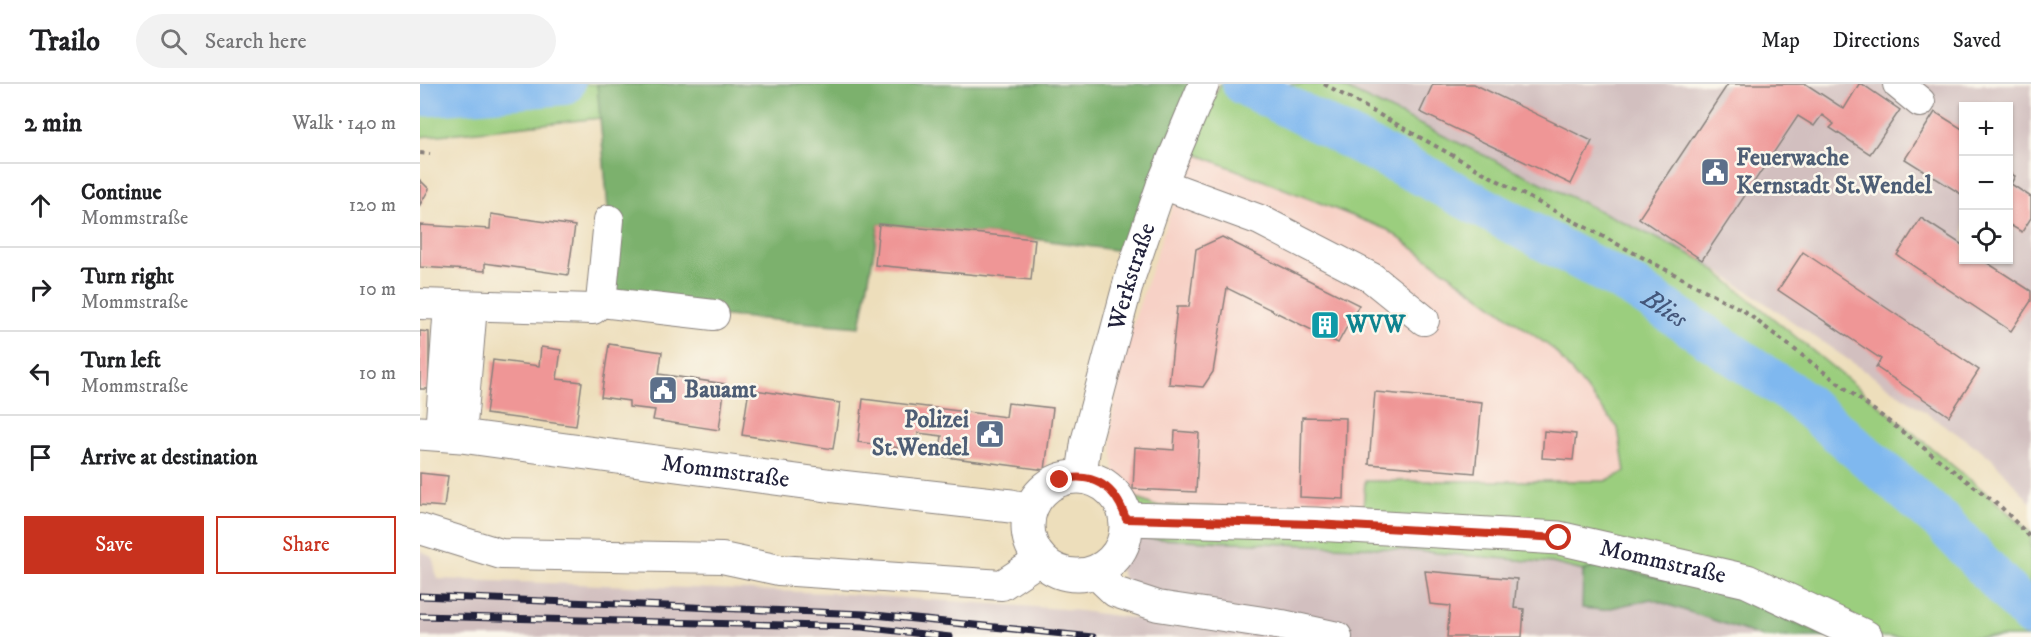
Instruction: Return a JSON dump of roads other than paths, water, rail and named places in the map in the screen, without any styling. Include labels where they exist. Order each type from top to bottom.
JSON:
[{"type":"main road","name":"Mommstraße","points":[[440,434],[842,488],[1030,510]]},
{"type":"main road","points":[[1070,477],[1081,477],[1107,487],[1122,506],[1126,519],[1126,533],[1116,556],[1110,563],[1094,572],[1072,575],[1055,570],[1041,559],[1030,537],[1030,510],[1041,493],[1050,485],[1070,477]]},
{"type":"main road","name":"Mommstraße","points":[[1126,519],[1315,524],[1559,538],[1747,581],[1866,637]]},
{"type":"street","name":"Werkstraße","points":[[1081,477],[1086,442],[1130,277],[1162,184],[1204,87]]},
{"type":"street","points":[[1162,184],[1260,220],[1372,278],[1424,320]]},
{"type":"street","points":[[440,434],[447,305],[593,309],[601,302],[609,220]]},
{"type":"street","points":[[601,302],[714,315]]},
{"type":"street","points":[[420,529],[501,554],[722,558],[779,570],[1002,585],[1041,559]]},
{"type":"street","points":[[1094,572],[1115,592],[1158,606],[1282,625],[1337,637]]},
{"type":"waterway","name":"Blies","points":[[420,96],[564,84]]},
{"type":"waterway","name":"Blies","points":[[1243,84],[1428,178],[1634,288],[1797,397],[1943,523],[2031,616]]},
{"type":"railway","points":[[420,596],[865,614],[1093,637]]},
{"type":"railway","points":[[420,616],[862,627],[950,637]]},
{"type":"place","name":"Feuerwache Kernstadt St.Wendel","points":[[1715,172]]},
{"type":"place","name":"WVW","points":[[1325,325]]},
{"type":"place","name":"Bauamt","points":[[663,390]]},
{"type":"place","name":"Polizei St.Wendel","points":[[990,434]]}]
